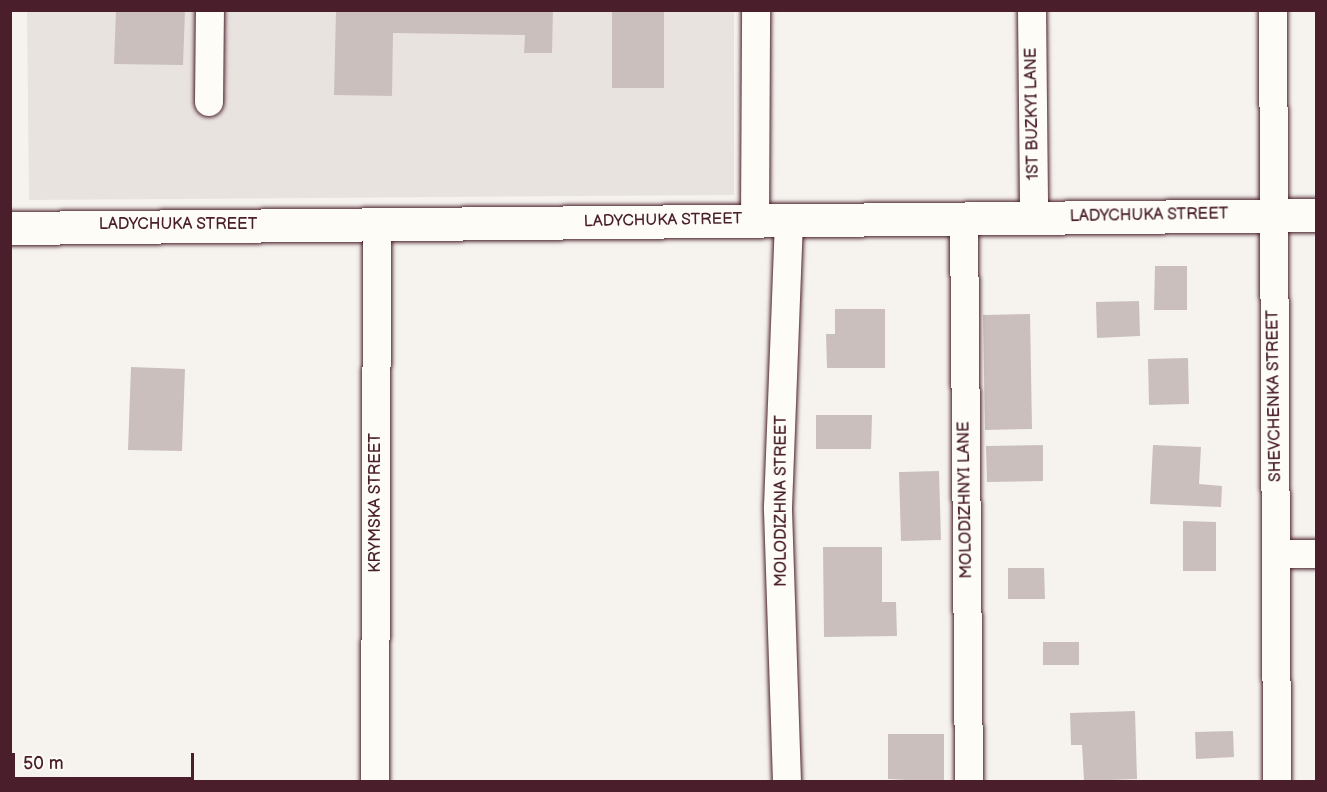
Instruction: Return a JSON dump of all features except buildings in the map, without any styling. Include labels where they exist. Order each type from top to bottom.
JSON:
[{"type":"street","points":[[209,102],[210,10]]},
{"type":"street","points":[[755,220],[756,10]]},
{"type":"street","name":"1ST BUZKYI LANE","points":[[1032,10],[1034,217]]},
{"type":"street","name":"SHEVCHENKA STREET","points":[[1273,10],[1272,215],[1279,554],[1277,782]]},
{"type":"street","name":"LADYCHUKA STREET","points":[[10,228],[1317,216]]},
{"type":"street","name":"MOLODIZHNYI LANE","points":[[964,219],[969,782]]},
{"type":"street","name":"MOLODIZHNA STREET","points":[[787,782],[778,507],[789,220]]},
{"type":"street","name":"KRYMSKA STREET","points":[[375,782],[377,224]]},
{"type":"street","points":[[1279,554],[1317,554]]},
{"type":"shaded area","points":[[27,11],[734,11],[734,195],[29,200]]}]
